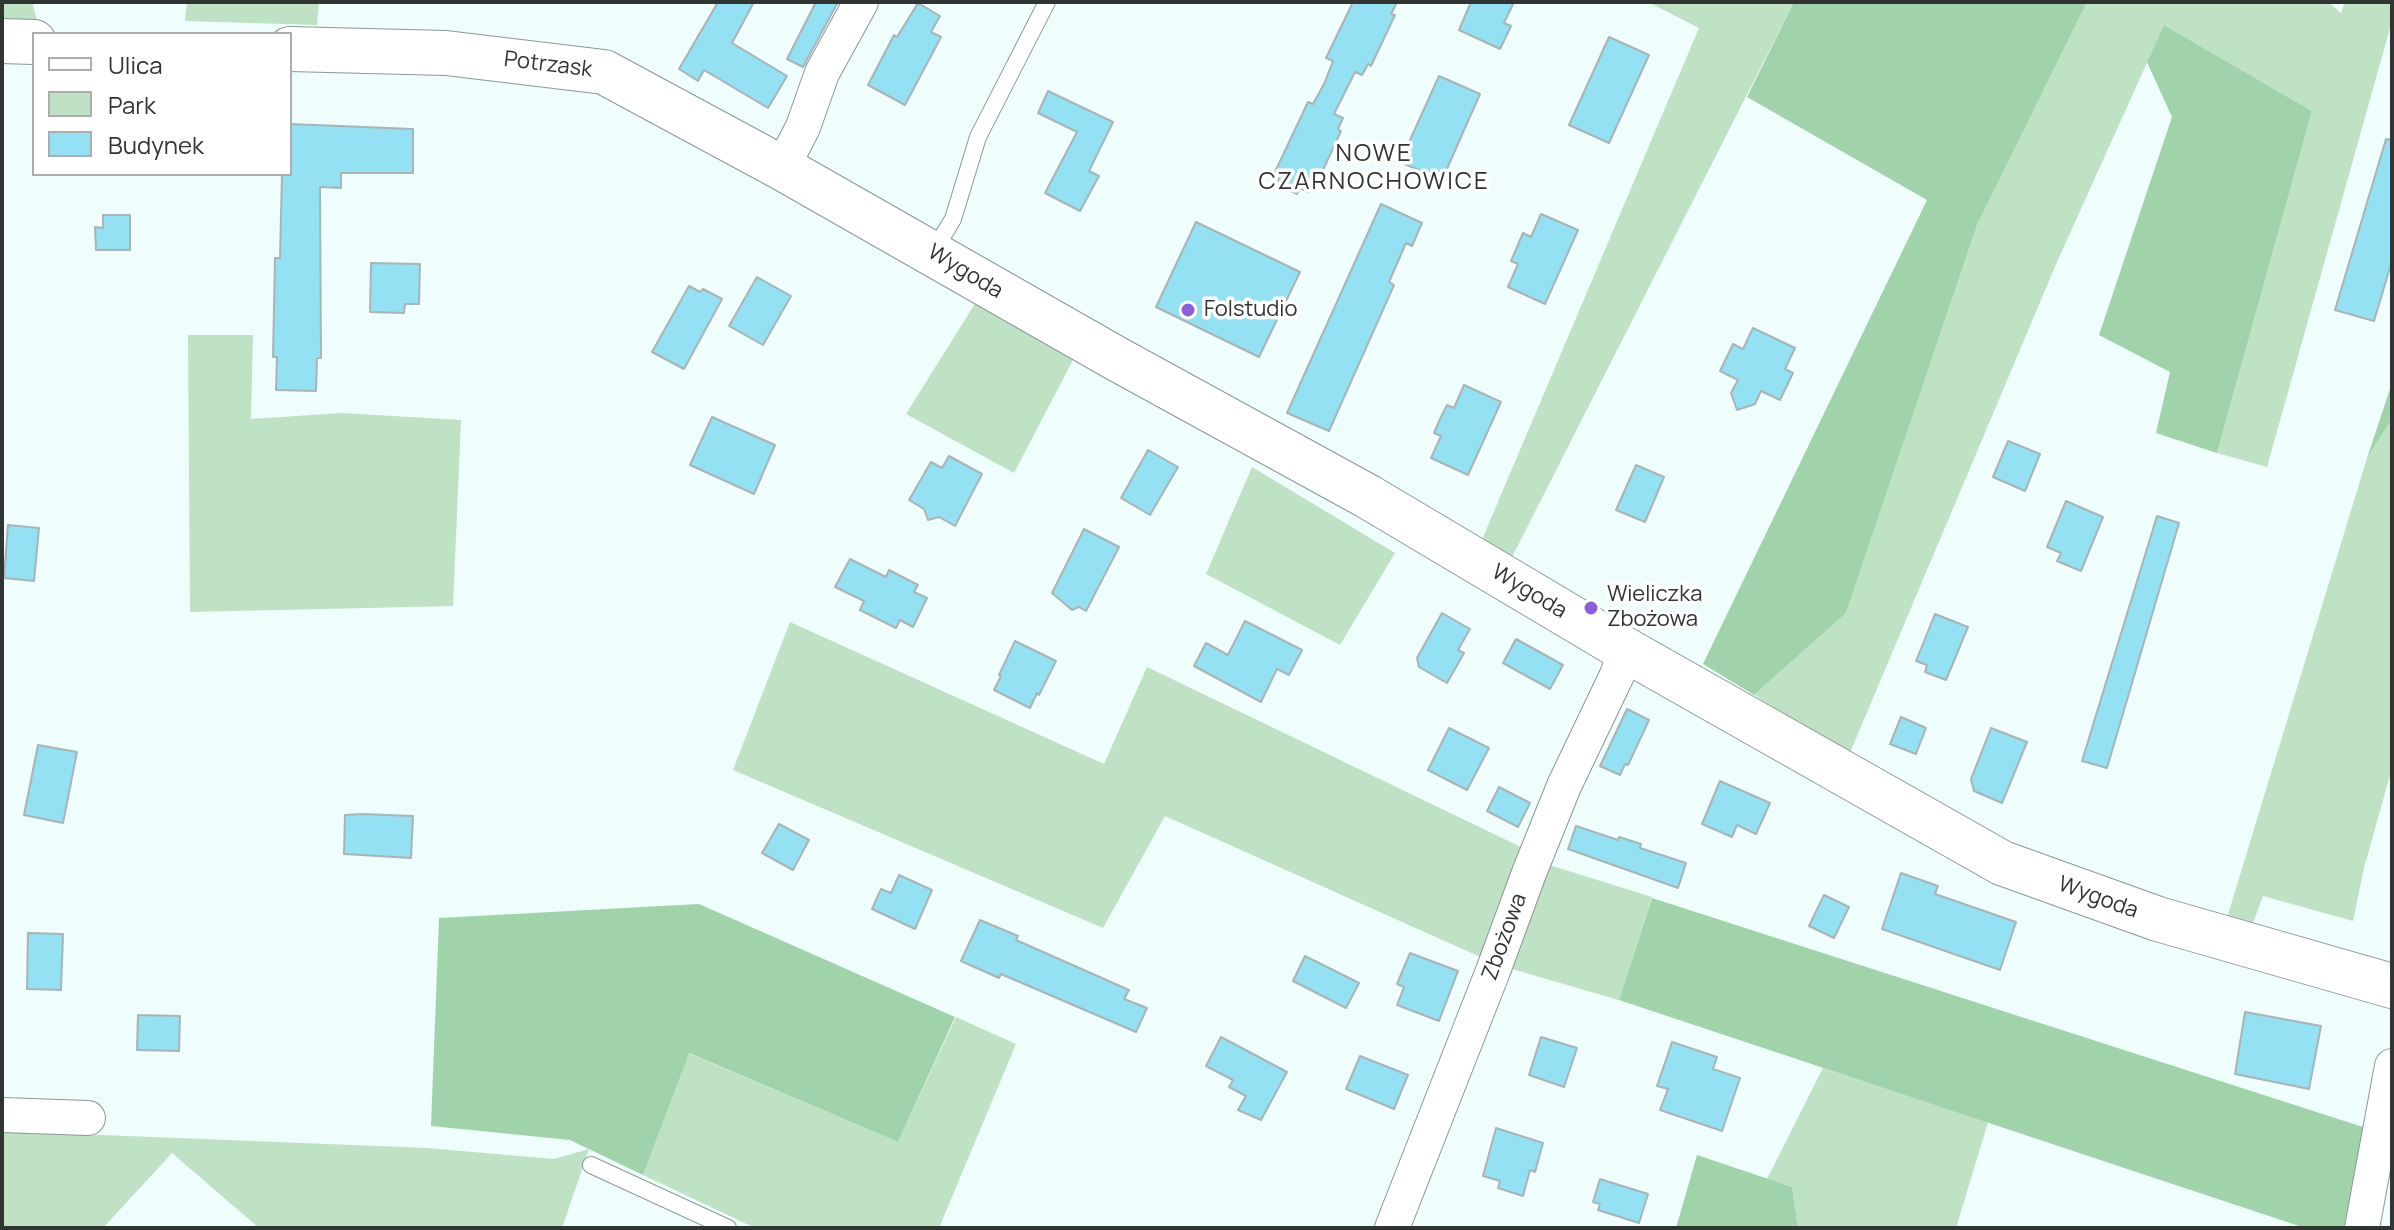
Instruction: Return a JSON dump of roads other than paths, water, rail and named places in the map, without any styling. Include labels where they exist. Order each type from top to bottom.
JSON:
[{"type":"street","points":[[782,168],[803,127],[822,73],[861,2]]},
{"type":"street","points":[[2,41],[32,42]]},
{"type":"street","name":"Potrzask","points":[[292,49],[446,53],[604,72],[782,168]]},
{"type":"street","name":"Wygoda","points":[[782,168],[1117,359],[1367,496],[1626,650],[2002,863],[2158,919],[2392,986]]},
{"type":"street","name":"Zbożowa","points":[[1392,1228],[1564,786],[1626,650]]},
{"type":"street","points":[[2362,1228],[2392,1066]]},
{"type":"street","points":[[2,1115],[88,1118]]},
{"type":"lane","points":[[933,252],[953,219],[978,137],[1047,2]]},
{"type":"lane","points":[[591,1165],[728,1228]]},
{"type":"place","name":"Folstudio","points":[[1188,310]]},
{"type":"place","name":"Wieliczka Zbożowa","points":[[1591,608]]},
{"type":"district","name":"NOWE CZARNOCHOWICE","points":[[1374,168]]}]
